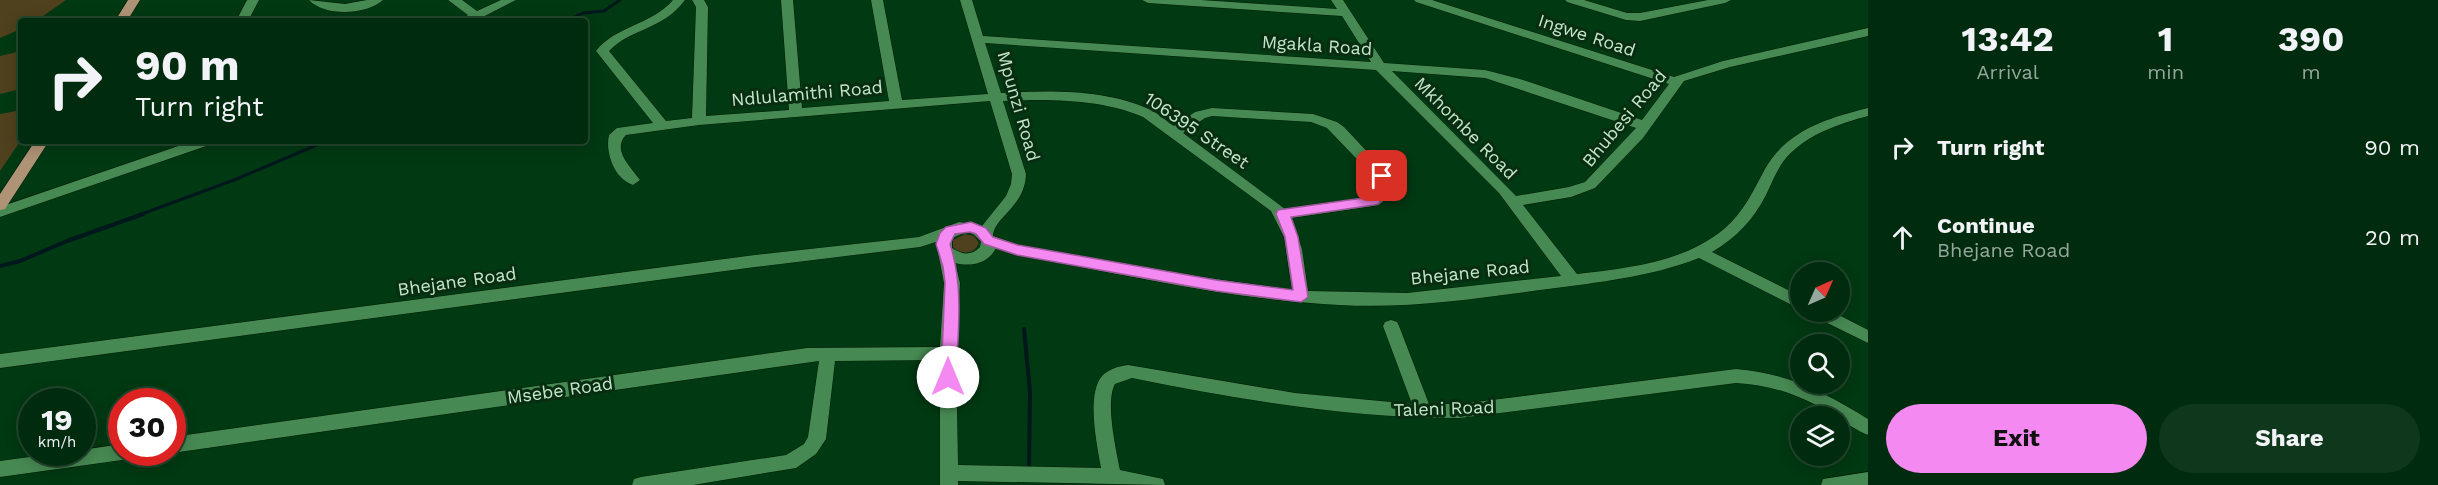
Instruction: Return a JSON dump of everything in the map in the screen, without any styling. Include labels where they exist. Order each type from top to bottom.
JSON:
[{"type":"main road","points":[[123,18],[135,0]]},
{"type":"main road","points":[[0,205],[40,144]]},
{"type":"street","points":[[244,18],[253,0]]},
{"type":"street","points":[[315,0],[328,6],[340,7],[360,6],[377,0]]},
{"type":"street","points":[[454,0],[470,18],[510,0]]},
{"type":"street","points":[[662,125],[602,54],[608,44],[648,26],[670,11],[679,0]]},
{"type":"street","points":[[698,0],[702,7],[699,120]]},
{"type":"street","points":[[787,0],[796,113]]},
{"type":"street","points":[[877,0],[896,103]]},
{"type":"street","name":"Mpunzi Road","points":[[952,283],[958,273],[984,246],[995,216],[1015,196],[1020,186],[1019,174],[966,0]]},
{"type":"street","points":[[1148,0],[1345,13]]},
{"type":"street","name":"Mkhombe Road","points":[[1336,0],[1380,67],[1514,201],[1573,280]]},
{"type":"street","name":"Ingwe Road","points":[[1420,0],[1676,82]]},
{"type":"street","points":[[1571,0],[1626,16],[1640,17],[1725,0]]},
{"type":"street","name":"Bhubesi Road","points":[[1514,201],[1571,192],[1590,185],[1645,126],[1676,82],[1689,75],[1727,64],[1868,32]]},
{"type":"street","name":"Mgakla Road","points":[[979,39],[1469,73],[1500,78],[1645,126]]},
{"type":"street","name":"106395 Street","points":[[995,97],[1037,96],[1126,106],[1148,114],[1266,198],[1283,214]]},
{"type":"street","name":"Ndlulamithi Road","points":[[633,180],[616,162],[614,141],[616,135],[622,131],[699,120],[995,97]]},
{"type":"street","points":[[1174,132],[1200,115],[1212,112],[1320,119],[1339,129],[1378,171],[1384,182],[1385,191],[1374,201],[1283,214],[1291,237],[1301,297]]},
{"type":"street","name":"Bhejane Road","points":[[984,246],[1216,286],[1301,297],[1368,300],[1417,299],[1625,274],[1663,266],[1700,252],[1739,223],[1753,206],[1782,154],[1792,145],[1821,128],[1868,112]]},
{"type":"street","points":[[0,212],[176,147],[192,144]]},
{"type":"street","name":"Mpunzi Road","points":[[965,226],[995,216]]},
{"type":"street","points":[[945,250],[960,259],[984,246],[976,228],[965,226],[948,233],[943,240],[945,250],[952,283],[948,353],[949,479],[1112,481],[1156,485]]},
{"type":"street","name":"Bhejane Road","points":[[0,361],[734,264],[920,242],[948,233]]},
{"type":"street","name":"Bhejane Road","points":[[920,242],[945,250]]},
{"type":"street","points":[[1700,252],[1790,298]]},
{"type":"street","points":[[1839,322],[1868,337]]},
{"type":"street","points":[[1390,326],[1424,412]]},
{"type":"street","points":[[641,485],[790,462],[802,456],[817,439],[828,353]]},
{"type":"street","name":"Msebe Road","points":[[186,443],[828,353],[948,353]]},
{"type":"street","name":"Taleni Road","points":[[1112,481],[1103,401],[1104,386],[1109,380],[1123,372],[1132,371],[1311,405],[1424,412],[1460,411],[1750,376],[1775,379],[1797,387],[1868,428]]},
{"type":"street","points":[[0,469],[108,454]]},
{"type":"street","points":[[1830,485],[1868,480]]},
{"type":"shaded area","points":[[0,0],[66,0],[40,18],[18,18],[18,30],[0,38]]},
{"type":"shaded area","points":[[18,52],[18,90],[0,94],[0,56]]},
{"type":"shaded area","points":[[18,111],[18,144],[0,171],[0,114]]},
{"type":"shaded area","points":[[965,234],[974,236],[979,243],[971,252],[960,251],[953,247],[953,240]]},
{"type":"waterway","points":[[572,18],[583,13],[604,11],[620,0]]},
{"type":"waterway","points":[[139,215],[234,180],[319,144]]},
{"type":"waterway","points":[[0,266],[20,261],[67,241],[143,214]]},
{"type":"waterway","points":[[1024,329],[1030,392],[1029,466]]},
{"type":"route","points":[[948,377],[952,283],[943,240],[951,230],[965,226],[976,228],[985,234],[988,240],[1017,250],[1258,293],[1301,297],[1289,227],[1283,214],[1374,201],[1380,198],[1385,191],[1382,176]]}]
